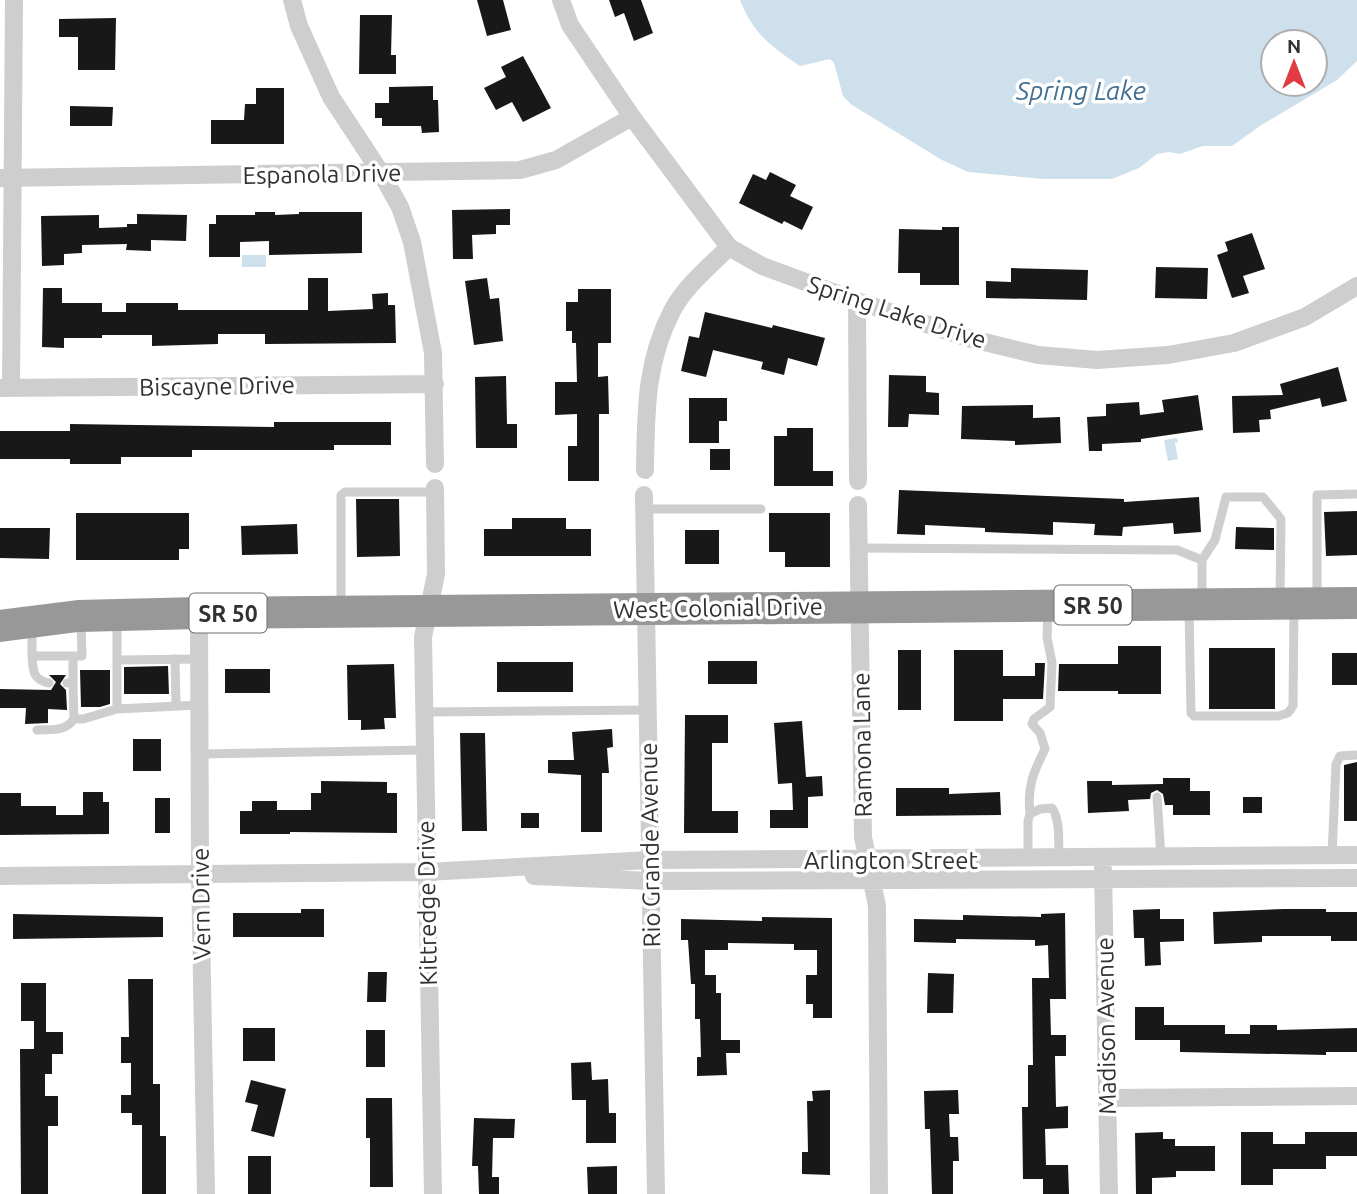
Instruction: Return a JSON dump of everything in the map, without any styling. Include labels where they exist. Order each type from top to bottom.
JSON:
[{"type":"highway","name":"West Colonial Drive","points":[[0,607],[80,615],[117,615],[1357,603]]},
{"type":"highway","name":"West Colonial Drive","points":[[0,626],[80,615]]},
{"type":"street","points":[[6,388],[7,178],[14,0]]},
{"type":"street","points":[[292,0],[299,26],[331,97],[400,207],[412,242],[433,354],[435,464]]},
{"type":"street","name":"Spring Lake Drive","points":[[561,0],[570,24],[632,117],[729,247],[762,266],[857,301],[968,338],[1038,355],[1097,360],[1168,355],[1234,343],[1305,317],[1357,286]]},
{"type":"street","name":"Espanola Drive","points":[[7,178],[520,170],[556,160],[632,117]]},
{"type":"street","points":[[645,470],[647,395],[657,348],[673,310],[698,277],[729,247]]},
{"type":"street","points":[[857,301],[858,481]]},
{"type":"street","name":"Biscayne Drive","points":[[6,388],[435,384]]},
{"type":"street","name":"Kittredge Drive","points":[[433,1194],[423,637],[436,574],[435,490]]},
{"type":"street","name":"Rio Grande Avenue","points":[[644,502],[656,1194]]},
{"type":"street","name":"Ramona Lane","points":[[858,505],[863,837],[877,906],[879,1194]]},
{"type":"street","name":"Vern Drive","points":[[199,613],[200,874],[206,1194]]},
{"type":"street","name":"Arlington Street","points":[[0,876],[426,872],[650,860],[1357,855]]},
{"type":"street","name":"Madison Avenue","points":[[1103,858],[1108,1194]]},
{"type":"street","name":"Arlington Street","points":[[426,872],[651,881],[1357,878]]},
{"type":"street","points":[[1108,1098],[1357,1096]]},
{"type":"lane","points":[[341,613],[341,495],[345,492],[435,490]]},
{"type":"lane","points":[[1297,604],[1281,519],[1263,497],[1226,497],[1215,540],[1202,560],[1195,604],[1191,713],[1195,716],[1218,717],[1278,716],[1288,713],[1293,706],[1297,604],[1317,495],[1357,494]]},
{"type":"lane","points":[[644,502],[761,509]]},
{"type":"lane","points":[[859,548],[1177,550],[1202,560]]},
{"type":"lane","points":[[1028,859],[1028,793],[1034,771],[1045,749],[1040,733],[1032,724],[1034,719],[1050,707],[1052,663],[1047,637],[1048,606]]},
{"type":"lane","points":[[32,656],[82,656],[80,615]]},
{"type":"lane","points":[[117,615],[117,709]]},
{"type":"lane","points":[[32,622],[35,676],[40,681],[49,683]]},
{"type":"lane","points":[[37,730],[69,727],[74,719],[70,683],[73,656]]},
{"type":"lane","points":[[175,659],[176,705]]},
{"type":"lane","points":[[117,660],[199,659]]},
{"type":"lane","points":[[74,719],[117,709],[200,705]]},
{"type":"lane","points":[[424,712],[648,710]]},
{"type":"lane","points":[[200,754],[424,750]]},
{"type":"lane","points":[[1332,856],[1336,764],[1340,756],[1357,754]]},
{"type":"lane","points":[[1157,797],[1161,857]]},
{"type":"lane","points":[[1030,814],[1040,808],[1052,808],[1055,812],[1059,858]]},
{"type":"water","name":"Spring Lake","points":[[740,0],[1357,0],[1357,61],[1329,85],[1329,28],[1259,28],[1259,98],[1307,98],[1232,146],[1203,146],[1180,154],[1157,154],[1139,168],[1112,179],[1044,179],[968,172],[942,160],[852,105],[843,96],[834,63],[830,59],[800,66],[764,38],[751,22]]},
{"type":"water","points":[[242,255],[266,255],[266,267],[242,267]]},
{"type":"water","points":[[1177,438],[1178,442],[1175,443],[1178,459],[1168,461],[1164,440]]},
{"type":"building","points":[[477,0],[503,0],[511,30],[487,36]]},
{"type":"building","points":[[609,0],[641,0],[653,33],[634,41],[624,13],[615,17]]},
{"type":"building","points":[[360,15],[392,15],[391,55],[396,55],[396,74],[359,74]]},
{"type":"building","points":[[116,18],[115,70],[78,70],[78,37],[59,37],[59,19]]},
{"type":"building","points":[[523,56],[551,108],[523,122],[512,102],[496,110],[484,88],[506,77],[501,67]]},
{"type":"building","points":[[433,86],[433,100],[438,100],[439,132],[422,133],[421,126],[382,126],[382,118],[375,118],[375,103],[389,103],[389,87]]},
{"type":"building","points":[[256,88],[284,88],[284,144],[211,144],[211,120],[244,120],[245,104],[256,104]]},
{"type":"building","points":[[70,106],[113,107],[112,126],[70,126]]},
{"type":"building","points":[[770,172],[796,185],[790,196],[813,207],[802,230],[784,221],[782,224],[739,203],[753,174],[766,180]]},
{"type":"building","points":[[510,209],[510,225],[496,225],[496,234],[472,235],[473,259],[453,259],[452,210]]},
{"type":"building","points":[[255,212],[275,212],[275,215],[299,212],[362,212],[362,253],[269,255],[269,241],[240,242],[240,257],[209,257],[209,224],[216,224],[216,215],[255,215]]},
{"type":"building","points":[[137,214],[187,215],[186,241],[151,240],[151,251],[126,250],[127,244],[82,245],[82,253],[64,254],[64,265],[42,266],[41,216],[99,215],[99,228],[137,224]]},
{"type":"building","points":[[942,227],[959,227],[959,285],[920,285],[920,273],[898,273],[899,229],[942,230]]},
{"type":"building","points":[[1252,233],[1265,269],[1243,276],[1249,293],[1232,298],[1217,255],[1228,251],[1225,242]]},
{"type":"building","points":[[1156,267],[1208,268],[1207,299],[1155,298]]},
{"type":"building","points":[[1011,268],[1088,270],[1087,300],[986,298],[986,281],[1011,282]]},
{"type":"building","points":[[308,278],[328,278],[328,311],[373,309],[372,294],[388,293],[388,305],[395,305],[396,343],[265,344],[265,334],[218,334],[218,344],[152,346],[152,335],[102,335],[102,338],[64,338],[64,348],[42,347],[43,288],[62,288],[62,303],[102,303],[102,312],[126,312],[126,303],[178,303],[178,310],[308,310]]},
{"type":"building","points":[[487,278],[490,299],[499,298],[503,341],[474,345],[465,281]]},
{"type":"building","points":[[578,289],[611,289],[611,343],[598,343],[598,377],[608,376],[609,414],[599,414],[599,481],[568,481],[568,446],[577,446],[577,414],[555,415],[555,382],[577,382],[576,343],[572,343],[572,331],[566,331],[566,302],[578,302]]},
{"type":"building","points":[[705,312],[825,338],[817,366],[788,358],[784,375],[761,369],[763,362],[713,350],[706,377],[681,371],[689,336],[699,338]]},
{"type":"building","points":[[1338,367],[1347,401],[1322,407],[1320,398],[1270,410],[1271,419],[1259,420],[1260,432],[1233,433],[1232,396],[1283,395],[1280,384]]},
{"type":"building","points":[[889,375],[926,376],[926,392],[939,393],[939,415],[909,414],[908,427],[888,427]]},
{"type":"building","points":[[506,376],[507,424],[517,424],[517,448],[476,448],[475,377]]},
{"type":"building","points":[[1198,395],[1203,430],[1141,439],[1141,442],[1102,444],[1102,451],[1089,451],[1087,417],[1106,416],[1106,404],[1139,402],[1140,415],[1164,412],[1162,400]]},
{"type":"building","points":[[689,398],[727,398],[727,421],[719,421],[719,443],[689,443]]},
{"type":"building","points":[[1033,405],[1033,418],[1060,417],[1061,443],[1015,445],[1015,441],[961,439],[962,406]]},
{"type":"building","points":[[274,422],[391,422],[391,445],[334,445],[334,450],[192,450],[192,457],[121,457],[121,464],[70,464],[70,459],[0,459],[0,431],[70,431],[70,424],[274,427]]},
{"type":"building","points":[[787,428],[813,428],[813,471],[833,471],[833,486],[774,486],[774,436],[787,436]]},
{"type":"building","points":[[710,449],[730,449],[730,470],[710,470]]},
{"type":"building","points":[[899,490],[1124,499],[1124,502],[1199,497],[1201,532],[1174,534],[1173,523],[1123,527],[1122,536],[1094,535],[1095,524],[1053,522],[1053,535],[985,532],[985,528],[925,525],[925,535],[897,534]]},
{"type":"building","points":[[356,499],[399,499],[400,556],[357,557]]},
{"type":"building","points":[[1357,511],[1357,555],[1326,556],[1324,512]]},
{"type":"building","points":[[76,513],[189,513],[189,549],[179,549],[179,560],[76,560]]},
{"type":"building","points":[[769,513],[830,513],[830,567],[785,567],[785,552],[769,552]]},
{"type":"building","points":[[512,518],[566,518],[566,529],[591,529],[591,556],[484,556],[484,529],[512,529]]},
{"type":"building","points":[[297,524],[298,554],[242,555],[241,526]]},
{"type":"building","points":[[1236,527],[1274,528],[1274,550],[1235,549]]},
{"type":"building","points":[[0,528],[50,528],[49,559],[0,558]]},
{"type":"building","points":[[685,530],[719,530],[719,564],[685,564]]},
{"type":"building","points":[[1118,646],[1161,646],[1161,694],[1058,691],[1059,664],[1118,664]]},
{"type":"building","points":[[1209,648],[1275,648],[1275,709],[1209,709]]},
{"type":"building","points":[[898,650],[921,650],[921,710],[898,710]]},
{"type":"building","points":[[954,650],[1003,650],[1003,676],[1035,676],[1035,663],[1045,663],[1043,699],[1003,699],[1003,721],[954,721]]},
{"type":"building","points":[[1332,653],[1357,653],[1357,685],[1332,685]]},
{"type":"building","points":[[708,661],[757,661],[757,684],[708,684]]},
{"type":"building","points":[[497,662],[573,662],[573,692],[497,692]]},
{"type":"building","points":[[394,664],[396,718],[384,718],[385,729],[361,730],[361,720],[348,720],[347,665]]},
{"type":"building","points":[[168,666],[169,694],[124,694],[124,667]]},
{"type":"building","points":[[225,669],[270,669],[270,693],[225,693]]},
{"type":"building","points":[[80,670],[110,670],[110,704],[81,707]]},
{"type":"building","points":[[49,675],[66,675],[60,684],[66,690],[67,710],[48,709],[48,723],[25,724],[26,708],[0,708],[0,689],[51,690],[56,682]]},
{"type":"building","points":[[685,715],[728,715],[728,743],[712,743],[712,811],[738,811],[738,833],[684,833]]},
{"type":"building","points":[[802,721],[806,777],[822,776],[823,796],[808,797],[808,828],[770,828],[770,810],[793,810],[792,783],[778,784],[774,723]]},
{"type":"building","points":[[612,729],[613,747],[607,748],[609,773],[602,773],[602,832],[581,832],[581,775],[548,773],[548,760],[574,760],[572,732]]},
{"type":"building","points":[[460,733],[485,733],[487,831],[462,831]]},
{"type":"building","points":[[133,739],[161,739],[161,771],[133,771]]},
{"type":"building","points":[[1357,762],[1357,821],[1344,821],[1344,765]]},
{"type":"building","points":[[1163,778],[1190,778],[1190,791],[1210,791],[1210,815],[1173,815],[1173,805],[1165,805],[1163,794],[1157,790],[1151,793],[1150,799],[1128,800],[1129,811],[1088,813],[1087,781],[1112,781],[1112,785],[1163,784]]},
{"type":"building","points":[[321,781],[387,782],[387,793],[397,793],[397,833],[240,834],[240,811],[252,811],[252,801],[277,801],[277,810],[311,810],[311,793],[321,793]]},
{"type":"building","points":[[896,788],[949,788],[949,794],[1000,792],[1001,815],[896,816]]},
{"type":"building","points":[[83,792],[103,792],[103,802],[109,802],[109,834],[0,835],[0,793],[21,793],[21,806],[56,806],[56,815],[83,815]]},
{"type":"building","points":[[1243,797],[1262,797],[1262,813],[1243,813]]},
{"type":"building","points":[[155,798],[170,798],[170,833],[155,833]]},
{"type":"building","points":[[521,813],[539,813],[539,828],[521,828]]},
{"type":"building","points":[[301,909],[324,909],[324,937],[233,937],[233,913],[301,913]]},
{"type":"building","points":[[1160,909],[1160,919],[1184,919],[1184,941],[1160,942],[1161,965],[1145,966],[1144,938],[1134,938],[1133,910]]},
{"type":"building","points":[[1284,909],[1357,912],[1357,941],[1331,941],[1331,936],[1262,936],[1262,942],[1214,944],[1213,912]]},
{"type":"building","points":[[1065,913],[1066,999],[1050,999],[1051,1035],[1066,1035],[1066,1056],[1055,1056],[1056,1107],[1068,1106],[1068,1128],[1045,1129],[1046,1165],[1068,1165],[1069,1194],[1043,1194],[1043,1179],[1023,1179],[1022,1107],[1028,1107],[1028,1065],[1033,1065],[1032,978],[1049,978],[1048,945],[1035,946],[1035,940],[956,939],[956,943],[914,942],[914,919],[963,920],[963,915],[1041,917],[1041,914]]},
{"type":"building","points":[[13,914],[163,917],[163,937],[13,939]]},
{"type":"building","points":[[762,917],[832,918],[832,1018],[813,1018],[813,1004],[806,1004],[806,975],[817,975],[817,950],[794,950],[794,944],[728,943],[728,950],[705,950],[705,975],[716,975],[716,993],[721,993],[721,1040],[740,1040],[740,1053],[726,1053],[727,1075],[697,1076],[697,1057],[701,1057],[700,1019],[695,1019],[695,984],[691,984],[688,940],[681,940],[681,919],[762,921]]},
{"type":"building","points":[[368,972],[387,972],[386,1002],[367,1002]]},
{"type":"building","points":[[928,973],[954,974],[953,1013],[927,1013]]},
{"type":"building","points":[[128,979],[153,979],[153,1084],[160,1084],[160,1136],[166,1136],[166,1194],[142,1194],[142,1125],[132,1125],[132,1113],[121,1113],[121,1095],[131,1095],[131,1063],[121,1063],[121,1037],[129,1037]]},
{"type":"building","points":[[21,983],[46,983],[46,1032],[63,1032],[63,1054],[52,1054],[52,1074],[45,1074],[45,1096],[58,1096],[58,1126],[48,1126],[48,1194],[21,1194],[20,1049],[34,1049],[34,1021],[21,1021]]},
{"type":"building","points":[[1135,1007],[1164,1007],[1164,1025],[1225,1025],[1225,1034],[1250,1034],[1250,1025],[1277,1025],[1277,1030],[1357,1028],[1357,1052],[1326,1052],[1326,1055],[1180,1052],[1180,1040],[1135,1040]]},
{"type":"building","points":[[243,1028],[275,1028],[275,1061],[243,1061]]},
{"type":"building","points":[[366,1030],[385,1030],[385,1067],[366,1067]]},
{"type":"building","points":[[591,1062],[592,1080],[608,1079],[609,1113],[616,1113],[616,1143],[586,1143],[586,1100],[572,1100],[571,1063]]},
{"type":"building","points":[[251,1080],[286,1089],[274,1137],[251,1131],[258,1105],[245,1102]]},
{"type":"building","points":[[830,1090],[830,1175],[802,1174],[802,1152],[808,1152],[807,1101],[813,1101],[812,1091]]},
{"type":"building","points":[[958,1090],[959,1114],[949,1114],[950,1137],[958,1137],[959,1161],[953,1161],[953,1194],[932,1194],[930,1129],[925,1129],[924,1091]]},
{"type":"building","points":[[366,1098],[392,1098],[393,1187],[370,1187],[370,1138],[366,1138]]},
{"type":"building","points":[[474,1118],[515,1119],[514,1138],[493,1138],[492,1177],[499,1177],[499,1194],[479,1194],[478,1166],[472,1166]]},
{"type":"building","points":[[1163,1132],[1163,1139],[1175,1139],[1175,1146],[1215,1146],[1215,1171],[1176,1171],[1176,1177],[1152,1178],[1152,1194],[1136,1194],[1135,1133]]},
{"type":"building","points":[[1241,1132],[1273,1132],[1273,1144],[1305,1144],[1305,1132],[1357,1132],[1357,1156],[1326,1156],[1326,1169],[1273,1169],[1273,1185],[1241,1185]]},
{"type":"building","points":[[248,1156],[271,1156],[271,1194],[248,1194]]},
{"type":"building","points":[[617,1166],[617,1194],[588,1194],[587,1167]]}]
